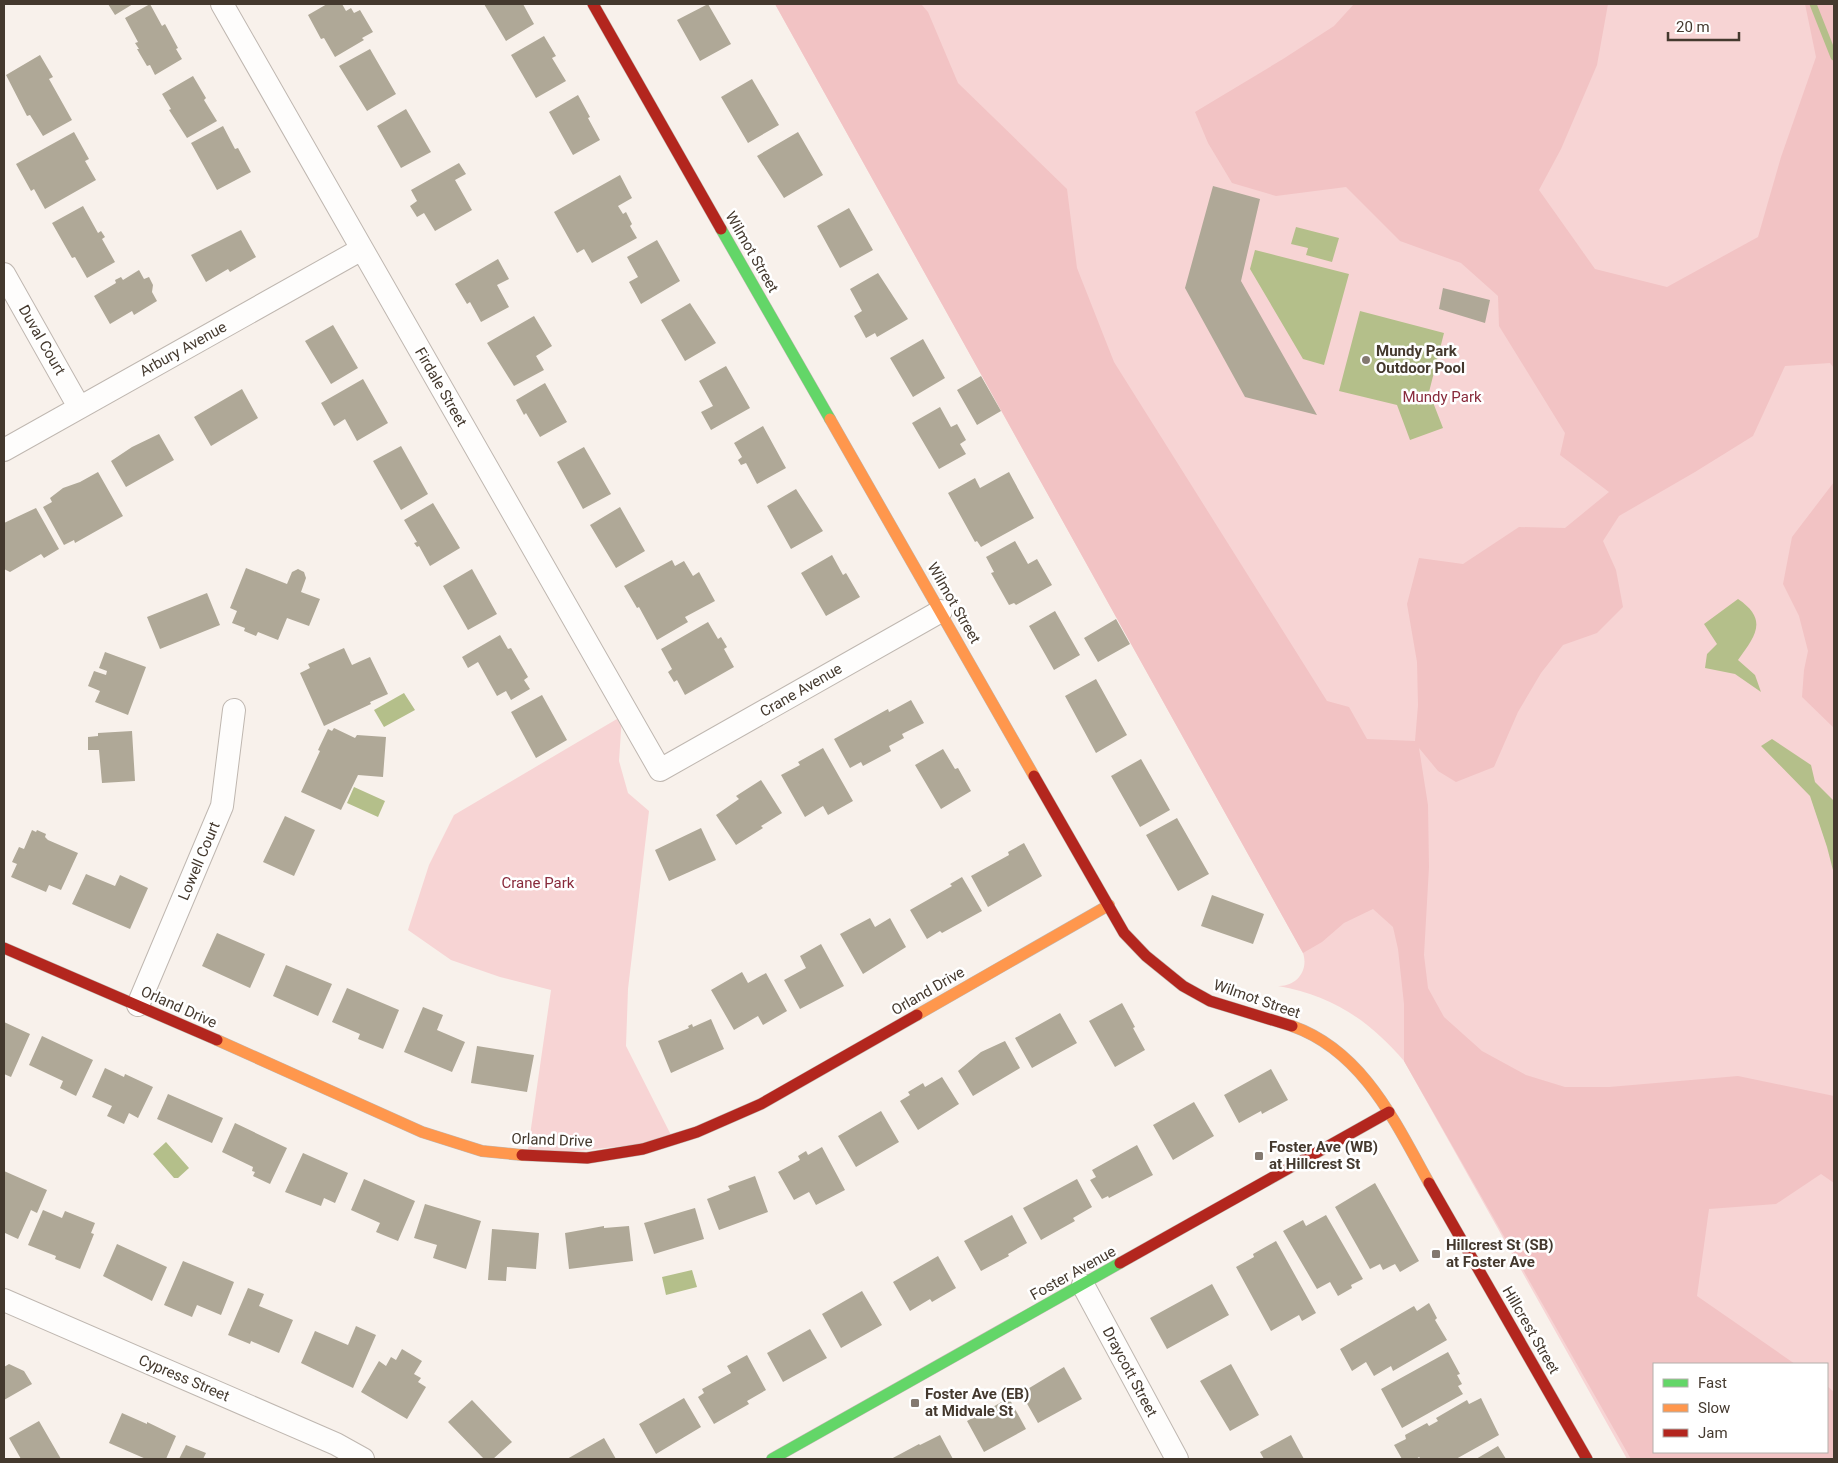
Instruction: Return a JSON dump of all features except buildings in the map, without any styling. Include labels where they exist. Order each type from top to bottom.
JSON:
[{"type":"street","name":"Firdale Street","points":[[222,4],[660,770]]},
{"type":"street","name":"Wilmot Street","points":[[594,4],[1124,933],[1155,965],[1175,981],[1222,1006],[1282,1024],[1320,1039],[1354,1064],[1368,1080],[1389,1112]]},
{"type":"street","name":"Arbury Avenue","points":[[4,450],[362,249]]},
{"type":"street","name":"Duval Court","points":[[4,274],[79,407]]},
{"type":"street","name":"Crane Avenue","points":[[660,770],[941,610]]},
{"type":"street","name":"Lowell Court","points":[[138,1005],[222,806],[234,710]]},
{"type":"street","name":"Orland Drive","points":[[4,948],[138,1005],[430,1135],[482,1151],[527,1156],[586,1158],[643,1149],[674,1141],[761,1104],[1109,906]]},
{"type":"street","name":"Foster Avenue","points":[[772,1459],[1389,1112]]},
{"type":"street","name":"Hillcrest Street","points":[[1389,1112],[1587,1459]]},
{"type":"street","name":"Draycott Street","points":[[1083,1285],[1177,1459]]},
{"type":"street","name":"Cypress Street","points":[[4,1300],[336,1444],[363,1459]]},
{"type":"green space","name":"Mundy Park","points":[[775,4],[1834,4],[1834,1459],[1627,1459],[1404,1061],[1377,1033],[1348,1012],[1315,996],[1278,986],[1290,984],[1300,977],[1304,960],[1303,953]]},
{"type":"green space","name":"Crane Park","points":[[622,716],[619,761],[628,793],[649,811],[628,989],[626,1046],[674,1141],[527,1156],[551,990],[500,977],[451,960],[408,930],[429,865],[454,815]]},
{"type":"shaded area","points":[[775,4],[921,4],[928,12],[958,83],[1067,189],[1077,268],[1114,362],[1327,701],[1349,707],[1367,739],[1415,741],[1418,705],[1417,662],[1407,604],[1419,558],[1463,564],[1519,527],[1565,528],[1609,492],[1560,455],[1565,433],[1499,326],[1498,296],[1461,263],[1400,241],[1346,187],[1276,196],[1232,183],[1208,143],[1195,112],[1334,26],[1354,4],[1608,4],[1597,65],[1561,149],[1539,190],[1595,269],[1667,287],[1758,237],[1781,157],[1816,57],[1805,4],[1834,4],[1834,368],[1830,363],[1785,366],[1753,436],[1619,516],[1603,541],[1616,570],[1623,607],[1597,633],[1563,645],[1541,673],[1518,712],[1494,767],[1456,782],[1438,771],[1419,748],[1428,805],[1429,867],[1424,955],[1428,988],[1444,1017],[1482,1051],[1526,1075],[1565,1087],[1609,1087],[1738,1076],[1834,1096],[1834,1183],[1821,1174],[1776,1204],[1709,1209],[1697,1296],[1794,1363],[1653,1363],[1653,1453],[1828,1453],[1828,1387],[1834,1392],[1834,1459],[1631,1459],[1404,1061],[1404,1004],[1398,949],[1393,927],[1373,909],[1344,923],[1322,942],[1303,953]]},
{"type":"shaded area","points":[[1296,227],[1339,238],[1332,262],[1306,255],[1308,248],[1291,244]]},
{"type":"shaded area","points":[[1255,250],[1349,274],[1324,365],[1303,359],[1250,269]]},
{"type":"shaded area","points":[[1360,311],[1444,333],[1429,392],[1443,428],[1410,440],[1397,405],[1339,391]]},
{"type":"shaded area","points":[[1834,482],[1834,728],[1802,697],[1804,670],[1808,651],[1799,616],[1783,584],[1792,537]]},
{"type":"shaded area","points":[[1738,599],[1753,614],[1756,628],[1754,636],[1738,660],[1755,675],[1761,692],[1735,674],[1705,668],[1707,654],[1717,644],[1704,624]]},
{"type":"shaded area","points":[[404,693],[415,710],[384,727],[374,710]]},
{"type":"shaded area","points":[[1772,739],[1811,765],[1815,782],[1834,801],[1834,874],[1810,796],[1761,746]]},
{"type":"shaded area","points":[[354,787],[385,801],[378,817],[347,803]]},
{"type":"shaded area","points":[[166,1142],[189,1168],[178,1178],[174,1178],[153,1154]]},
{"type":"shaded area","points":[[692,1270],[697,1287],[666,1295],[662,1277]]},
{"type":"waterway","points":[[1813,4],[1834,57]]},
{"type":"traffic: fast","points":[[721,229],[830,419]]},
{"type":"traffic: fast","points":[[772,1459],[1120,1263]]},
{"type":"traffic: slow","points":[[830,419],[1034,776]]},
{"type":"traffic: slow","points":[[917,1015],[1109,905]]},
{"type":"traffic: slow","points":[[1292,1026],[1317,1037],[1339,1052],[1358,1071],[1389,1113],[1429,1183]]},
{"type":"traffic: slow","points":[[217,1040],[422,1132],[482,1151],[522,1155]]},
{"type":"traffic: jam","points":[[593,4],[721,229]]},
{"type":"traffic: jam","points":[[1034,776],[1124,933],[1146,956],[1183,986],[1210,1001],[1292,1026]]},
{"type":"traffic: jam","points":[[4,948],[217,1040]]},
{"type":"traffic: jam","points":[[522,1155],[587,1158],[643,1149],[697,1132],[761,1104],[917,1015]]},
{"type":"traffic: jam","points":[[1120,1263],[1389,1112]]},
{"type":"traffic: jam","points":[[1429,1183],[1587,1459]]},
{"type":"place","name":"Mundy Park Outdoor Pool","points":[[1366,360]]},
{"type":"place","name":"Foster Ave (WB) at Hillcrest St","points":[[1259,1156]]},
{"type":"place","name":"Hillcrest St (SB) at Foster Ave","points":[[1436,1254]]},
{"type":"place","name":"Foster Ave (EB) at Midvale St","points":[[915,1403]]}]
